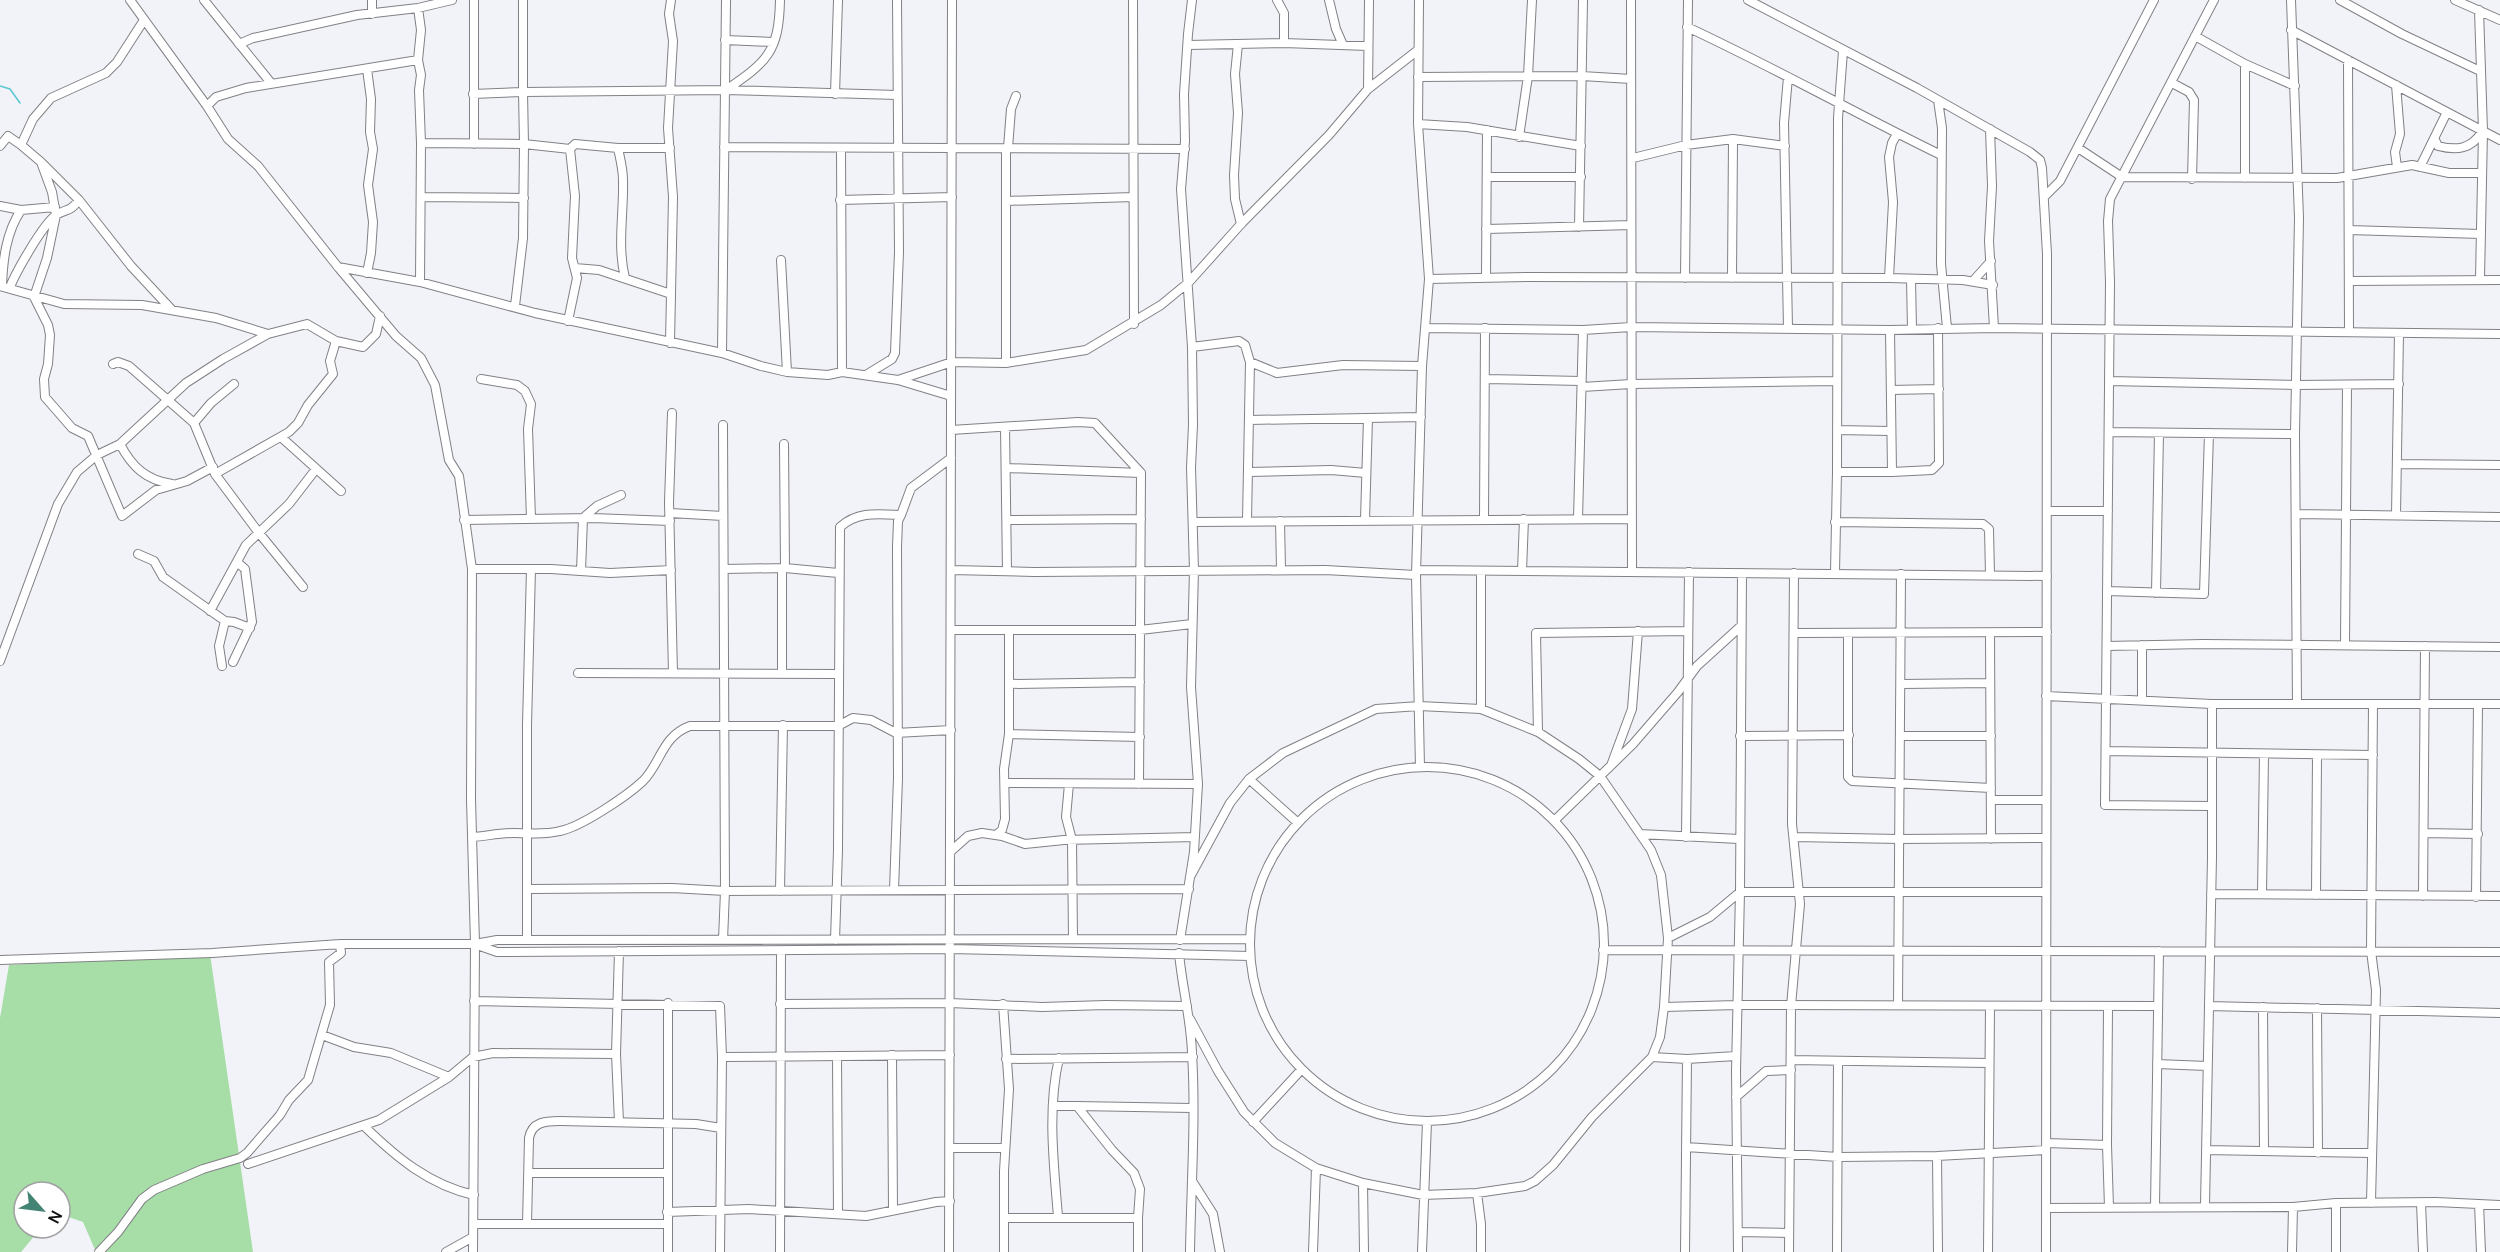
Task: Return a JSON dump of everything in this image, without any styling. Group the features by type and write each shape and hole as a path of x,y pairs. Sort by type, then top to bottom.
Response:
{"street":[{"path":"130,1 140,0"},
{"path":"204,0 271,83"},
{"path":"372,0 372,14"},
{"path":"239,44 253,38 452,0"},
{"path":"474,0 474,144"},
{"path":"515,306 520,272 524,198 523,0"},
{"path":"670,343 673,190 669,106 672,92 673,41 669,14 671,0"},
{"path":"722,353 726,0"},
{"path":"726,90 765,61 780,28 780,0"},
{"path":"835,94 838,0"},
{"path":"866,375 892,359 895,353 898,198 897,0"},
{"path":"950,1252 952,0"},
{"path":"1133,0 1134,324"},
{"path":"1180,940 1191,874 1198,784 1191,687 1194,570 1192,347 1189,282 1181,224 1181,189 1185,149 1184,94 1192,0"},
{"path":"1277,0 1284,13 1284,43"},
{"path":"1329,0 1342,45"},
{"path":"1368,0 1368,89"},
{"path":"1419,0 1418,124 1430,279 1422,366 1416,573 1420,767"},
{"path":"1519,137 1528,76 1532,0"},
{"path":"1579,227 1583,0"},
{"path":"1631,0 1633,158 1630,519 1632,572"},
{"path":"1685,278 1688,0"},
{"path":"1748,0 1938,100 2031,152 2040,160 2044,197 2047,328 2046,1252"},
{"path":"2044,197 2060,181 2154,0"},
{"path":"2211,806 2105,805 2109,432 2108,221 2110,199 2214,0"},
{"path":"2291,0 2299,178 2295,434 2297,704"},
{"path":"2340,0 2402,34 2480,71"},
{"path":"2455,0 2471,2 2480,10 2500,20"},
{"path":"130,1 207,106 228,139 272,182 338,267 396,336 421,358 435,385 450,460 459,476 472,569 472,837 475,944 474,1252"},
{"path":"418,8 422,38 418,60 421,75 419,90 422,143 420,282"},
{"path":"2480,10 2483,131 2480,279"},
{"path":"21,145 33,119 51,98 106,73 117,62 144,20"},
{"path":"1686,27 1758,60 1839,105 1941,155"},
{"path":"2291,30 2500,140"},
{"path":"2195,36 2246,64 2295,86"},
{"path":"725,40 773,42"},
{"path":"1188,45 1284,43 1368,46"},
{"path":"1238,44 1234,175 1235,199 1241,224"},
{"path":"898,380 951,362 1006,363 1086,350 1134,324 1161,306 1189,282 1241,224 1329,135 1368,89 1418,50"},
{"path":"1835,573 1839,105 1843,51"},
{"path":"207,106 213,99 224,94 271,83 418,60"},
{"path":"2348,60 2349,332"},
{"path":"2245,178 2246,64"},
{"path":"367,69 373,148 368,184 373,222 367,273"},
{"path":"1419,77 1582,76 1631,79"},
{"path":"1788,77 1784,123 1788,328"},
{"path":"2172,83 2189,92 2194,100 2192,179"},
{"path":"2396,85 2400,134 2396,152 2397,167"},
{"path":"474,94 726,90 897,95"},
{"path":"1006,363 1007,148 1011,109 1016,96"},
{"path":"1837,472 1932,470 1939,463 1942,128 1938,100"},
{"path":"2421,167 2447,112"},
{"path":"1418,124 1486,130 1581,147"},
{"path":"1990,129 1992,163 1989,228 1994,328"},
{"path":"1486,130 1486,278"},
{"path":"2434,140 2439,147 2455,150 2476,141 2483,131"},
{"path":"0,146 4,134 41,162 79,200 131,266 172,310"},
{"path":"1889,278 1893,202 1889,157 1897,134"},
{"path":"1633,158 1686,145 1733,139 1785,146"},
{"path":"1732,278 1733,139"},
{"path":"422,143 524,144 570,149"},
{"path":"568,321 577,278 572,246 575,196 570,149 574,144 618,148 670,148"},
{"path":"724,147 1185,149"},
{"path":"618,148 624,176 621,217 622,265 625,278"},
{"path":"841,148 842,372"},
{"path":"2078,148 2122,177 2192,179 2348,177 2397,167 2421,167 2449,173 2482,173"},
{"path":"41,162 56,211 47,258 34,297 48,325 50,336 48,364 44,379 45,397 72,428 88,435 123,516 156,490 214,471 281,437 298,423 312,400 332,378 330,361 336,341"},
{"path":"1487,177 1581,177"},
{"path":"840,200 952,196"},
{"path":"421,197 524,198"},
{"path":"1006,201 1133,197"},
{"path":"0,206 21,210 56,211 73,208 79,200"},
{"path":"4,286 8,238 21,210"},
{"path":"4,286 56,211"},
{"path":"1486,229 1631,225"},
{"path":"2349,230 2481,234"},
{"path":"781,260 787,372"},
{"path":"1973,281 1991,261"},
{"path":"338,267 420,282 568,321 722,353 787,372 828,375 842,372 866,375 898,380 951,396"},
{"path":"575,268 599,270 671,294"},
{"path":"1430,279 1889,278 1973,281 1993,285"},
{"path":"1911,279 1912,329"},
{"path":"2349,281 2500,280"},
{"path":"4,286 34,297 74,305 142,304 227,320 268,334"},
{"path":"0,661 58,504 77,472 97,455 120,444 186,383 268,334 307,324 336,341 363,347 376,334 380,316"},
{"path":"1427,328 1583,330 1631,327 1838,330 2047,328 2500,334"},
{"path":"1484,520 1485,328"},
{"path":"1578,519 1583,330"},
{"path":"1890,330 1892,472"},
{"path":"2396,515 2399,333"},
{"path":"1192,347 1239,341 1245,345 1250,362 1247,521"},
{"path":"112,364 118,362 129,366 194,423 214,471 259,533 303,587"},
{"path":"1250,362 1277,373 1343,365 1422,366"},
{"path":"481,379 518,386 525,391 531,404 528,429 531,519"},
{"path":"1485,379 1581,384 1837,381"},
{"path":"2109,381 2296,385 2398,384"},
{"path":"194,423 211,403 234,384"},
{"path":"2345,645 2347,385"},
{"path":"1891,390 1939,389"},
{"path":"672,413 670,517 673,673"},
{"path":"1249,420 1421,417"},
{"path":"1365,520 1368,418"},
{"path":"951,430 1078,422 1095,423 1141,473 1139,784"},
{"path":"723,425 725,674 723,940"},
{"path":"1005,427 1007,571"},
{"path":"1836,430 1890,431"},
{"path":"2109,432 2295,434"},
{"path":"2156,593 2159,433"},
{"path":"2107,591 2204,594 2209,433"},
{"path":"281,437 341,490"},
{"path":"120,444 137,470 156,481 176,485"},
{"path":"782,673 784,444"},
{"path":"894,890 897,790 897,538 901,515 911,488 951,458"},
{"path":"2397,464 2500,465"},
{"path":"210,611 246,545 289,504 316,468"},
{"path":"1006,468 1141,473"},
{"path":"1248,472 1331,470 1366,473"},
{"path":"581,571 583,518 597,506 621,495"},
{"path":"2047,511 2108,511"},
{"path":"836,940 840,527 846,521 873,513 901,515"},
{"path":"2297,514 2500,517"},
{"path":"465,520 723,516"},
{"path":"1007,520 1141,519"},
{"path":"1522,571 1524,519"},
{"path":"1193,522 1630,519"},
{"path":"1280,521 1281,569"},
{"path":"1835,522 1983,524 1989,529 1990,575"},
{"path":"138,554 154,561 163,577 225,621 250,628"},
{"path":"233,662 252,621 245,569 237,562"},
{"path":"724,569 784,568 838,573"},
{"path":"472,569 671,570"},
{"path":"527,940 531,569"},
{"path":"951,570 1139,572 1281,569 1416,573 1522,571 2047,576"},
{"path":"1481,571 1481,709"},
{"path":"1686,837 1689,572"},
{"path":"1738,1252 1736,1056 1740,892 1742,573"},
{"path":"1789,1252 1791,1006 1797,950 1799,893 1792,824 1794,573"},
{"path":"1898,1005 1901,574"},
{"path":"222,666 219,646 225,621"},
{"path":"951,630 1140,630 1192,624"},
{"path":"1555,820 1633,744 1689,674 1741,627"},
{"path":"996,835 1002,830 1004,824 1006,750 1009,734 1009,631"},
{"path":"1610,767 1632,709 1638,631"},
{"path":"1538,732 1536,633 1688,631"},
{"path":"1794,633 2047,632"},
{"path":"1848,633 1848,777 1852,781 1900,785 1991,788"},
{"path":"1990,633 1991,839"},
{"path":"2142,645 2142,700"},
{"path":"2107,646 2500,647"},
{"path":"2423,896 2425,646"},
{"path":"578,673 839,674"},
{"path":"1009,684 1140,682"},
{"path":"1900,684 1990,683"},
{"path":"2046,696 2212,704 2500,704"},
{"path":"2205,1205 2212,704"},
{"path":"2371,1203 2376,990 2371,951 2373,704"},
{"path":"2476,897 2478,704"},
{"path":"1190,1019 1233,1096 1253,1122 1275,1143 1316,1168 1363,1184 1423,1195 1477,1193 1525,1186 1535,1182 1553,1166 1592,1117 1652,1057 1660,1037 1664,1007 1665,950 1668,938 1661,875 1651,850 1600,776 1538,732 1481,709 1419,706 1376,709 1283,753 1248,779 1221,816 1191,874"},
{"path":"472,837 528,834 571,828 610,806 645,780 667,742 682,729 690,726 838,726 853,718 864,718 877,722 896,733 951,730"},
{"path":"780,891 783,725"},
{"path":"1009,734 1140,737"},
{"path":"1740,736 1849,735"},
{"path":"1900,736 1991,736"},
{"path":"2106,751 2317,756 2373,755"},
{"path":"2262,894 2264,755"},
{"path":"2316,895 2317,756"},
{"path":"1420,767 1444,768 1491,779 1520,794 1555,820 1581,856 1591,878 1603,924 1602,970 1590,1012 1579,1037 1554,1067 1520,1095 1500,1106 1458,1119 1427,1122 1406,1121 1358,1109 1336,1098 1301,1070 1273,1034 1263,1014 1256,992 1250,956 1250,939 1257,895 1266,870 1279,847 1298,823 1325,799 1361,780 1400,769 1420,767"},
{"path":"1248,779 1298,823"},
{"path":"1005,783 1198,784"},
{"path":"1069,784 1066,817 1072,840 1073,939"},
{"path":"1991,801 2046,800"},
{"path":"950,852 968,836 982,833 1025,844 1072,840 1195,837"},
{"path":"2424,833 2478,834"},
{"path":"1640,834 1739,839"},
{"path":"1795,837 2046,838"},
{"path":"529,889 672,888 725,891 1189,889"},
{"path":"1668,938 1710,917 1740,892 2046,892"},
{"path":"2211,894 2500,896"},
{"path":"0,960 212,953 340,944 475,944 497,940 1250,939"},
{"path":"99,1252 118,1232 142,1199 154,1190 195,1172 240,1158 247,1153 280,1115 288,1100 308,1080 330,1005 328,967 330,959 341,952 340,944"},
{"path":"475,944 497,952 950,949 1250,956"},
{"path":"1603,950 2500,952"},
{"path":"619,951 616,1054 619,1122"},
{"path":"780,1252 781,951"},
{"path":"2155,1206 2159,951"},
{"path":"1179,953 1190,1019 1192,1057 1190,1252"},
{"path":"474,1001 619,1002 720,1006 722,1057 720,1252"},
{"path":"668,1003 668,1252"},
{"path":"780,1004 950,1003 1042,1007 1187,1006"},
{"path":"1003,1004 1009,1089 1005,1148 1004,1252"},
{"path":"1664,1007 1737,1005 2158,1006"},
{"path":"1988,1252 1990,1006"},
{"path":"2108,1006 2109,1207"},
{"path":"2209,1006 2500,1012"},
{"path":"2264,1007 2264,1151"},
{"path":"2317,1008 2318,1153"},
{"path":"322,1035 354,1047 391,1053 450,1077"},
{"path":"248,1164 364,1126 384,1117 450,1077 473,1057 493,1053 616,1054"},
{"path":"892,1055 893,1210"},
{"path":"722,1057 950,1055"},
{"path":"837,1056 837,1214"},
{"path":"1652,1057 1688,1059 1736,1056"},
{"path":"1006,1059 1192,1057"},
{"path":"1058,1217 1053,1166 1055,1075 1059,1058"},
{"path":"1685,1252 1688,1059"},
{"path":"1791,1060 1988,1063"},
{"path":"1837,1252 1838,1061"},
{"path":"2157,1064 2207,1066"},
{"path":"1253,1122 1301,1070"},
{"path":"1736,1097 1766,1071 1791,1070"},
{"path":"1054,1106 1192,1107"},
{"path":"1077,1106 1112,1150 1134,1173 1140,1189 1138,1252"},
{"path":"527,1224 529,1138 534,1126 550,1121 669,1123 721,1128"},
{"path":"1422,1252 1427,1122"},
{"path":"364,1126 422,1175 474,1196"},
{"path":"1686,1147 1838,1157 1937,1156 2107,1144"},
{"path":"950,1148 1005,1148"},
{"path":"2206,1150 2372,1153"},
{"path":"1937,1156 1938,1252"},
{"path":"1313,1252 1316,1168"},
{"path":"529,1173 667,1173"},
{"path":"1191,1179 1213,1214 1220,1252"},
{"path":"1363,1184 1365,1252"},
{"path":"1477,1193 1481,1224 1481,1252"},
{"path":"667,1212 720,1209 866,1216 950,1201"},
{"path":"2046,1208 2294,1206 2336,1203 2500,1205"},
{"path":"2336,1203 2336,1252"},
{"path":"2421,1203 2422,1252"},
{"path":"2479,1204 2481,1252"},
{"path":"2292,1252 2294,1206"},
{"path":"1005,1218 1138,1218"},
{"path":"473,1224 668,1224"},
{"path":"1738,1232 1789,1233"},
{"path":"446,1252 473,1237"}],"green space":[{"path":"210,954 253,1252 96,1252 83,1222 72,1218 72,1180 12,1180 12,1240 31,1240 21,1252 0,1252 0,1018 9,965"}],"waterway":[{"path":"0,86 10,89 20,103"}]}
